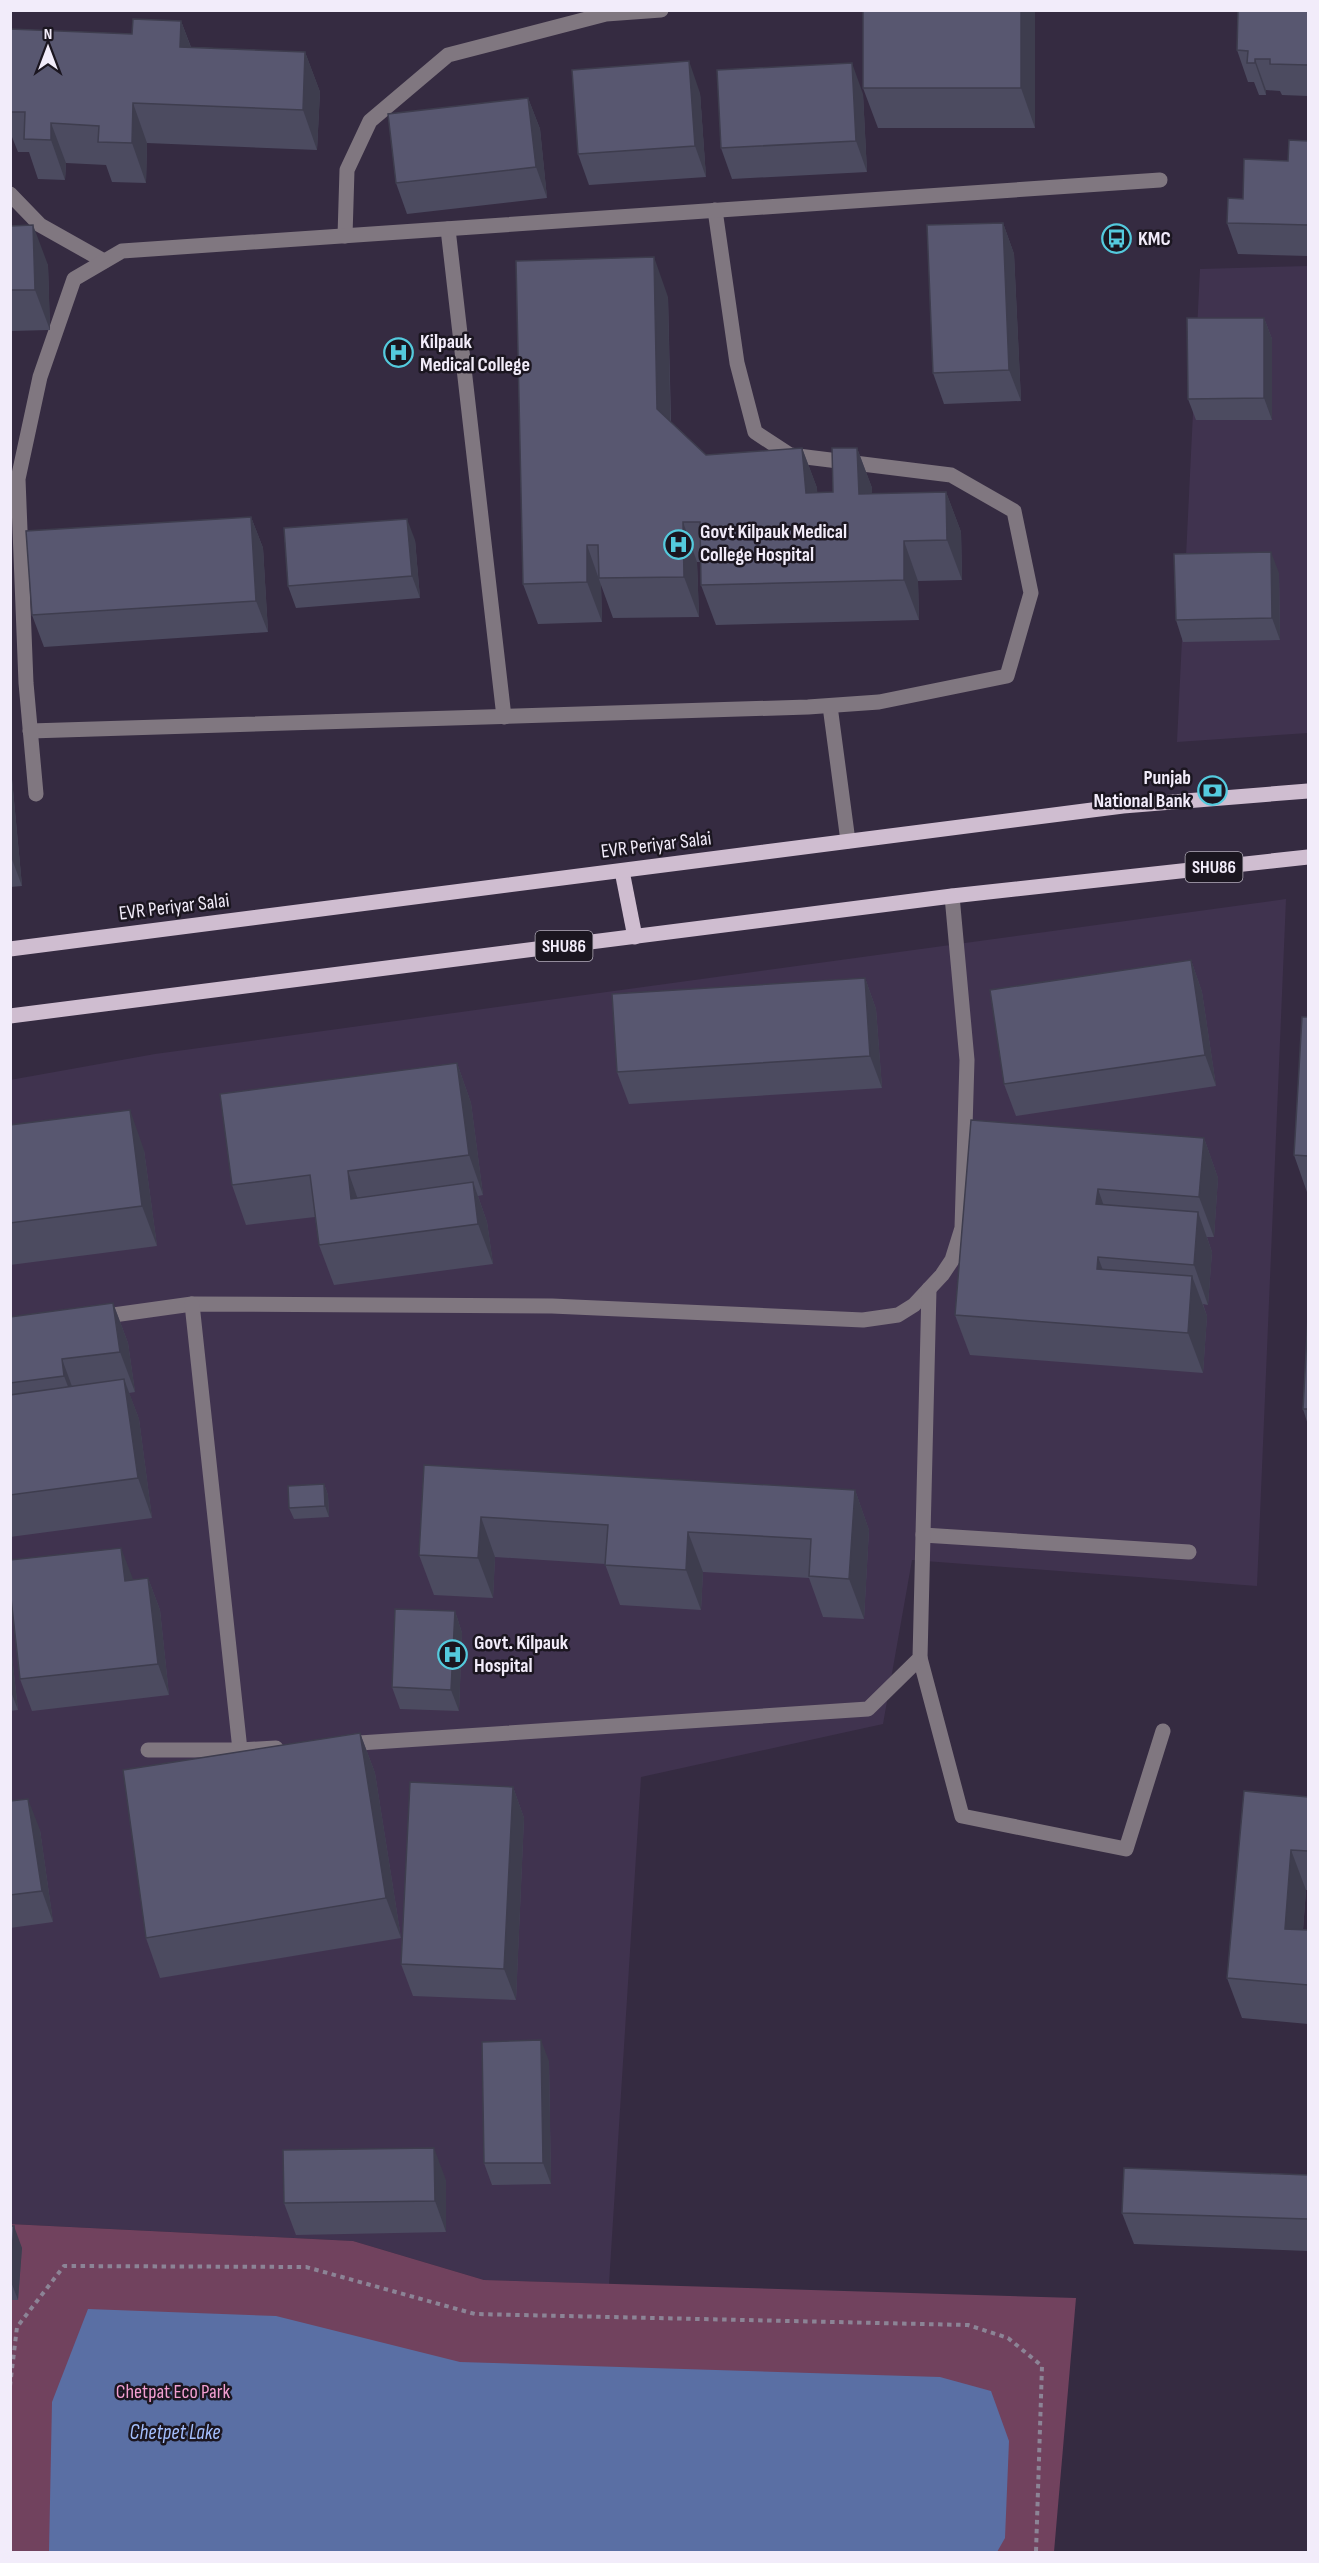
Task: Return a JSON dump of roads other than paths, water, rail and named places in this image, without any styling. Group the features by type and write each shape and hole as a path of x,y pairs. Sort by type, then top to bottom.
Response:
{"main road":[{"name":"EVR Periyar Salai","path":"10,950 1123,806 1308,791"},
{"name":"SHU86","path":"10,1016 952,896 1308,857"},
{"path":"622,871 635,937"}],"street":[{"path":"345,236 347,170 370,121 448,55 606,14 661,10"},
{"path":"36,794 26,683 18,479 15,470 40,377 74,279 122,251 1160,180"},
{"path":"10,194 40,225 104,261"},
{"path":"30,731 830,706 879,702 1007,676 1031,593 1014,511 951,475 790,455 755,432 737,363 715,210"},
{"path":"448,229 504,717"},
{"path":"830,706 848,841"},
{"path":"78,1320 192,1304 552,1306 863,1320 898,1315 914,1305 942,1275 952,1260 962,1228 967,1060 952,896"},
{"path":"929,1289 920,1658 962,1816 1126,1849 1162,1731"},
{"path":"192,1304 240,1750"},
{"path":"923,1536 1190,1552"},
{"path":"334,1744 868,1709 920,1658"},
{"path":"148,1750 240,1750 287,1747"}],"water":[{"name":"Chetpet Lake","path":"88,2309 276,2316 460,2362 940,2377 991,2391 1009,2441 1005,2538 997,2552 49,2552 52,2402"}],"place":[{"name":"KMC","path":"1117,239"},
{"name":"Kilpauk Medical College","path":"399,353"},
{"name":"Govt Kilpauk Medical College Hospital","path":"679,544"},
{"name":"Punjab National Bank","path":"1212,790"},
{"name":"Govt. Kilpauk Hospital","path":"453,1655"}],"park label":[{"name":"Chetpat Eco Park","path":"173,2392"}]}
